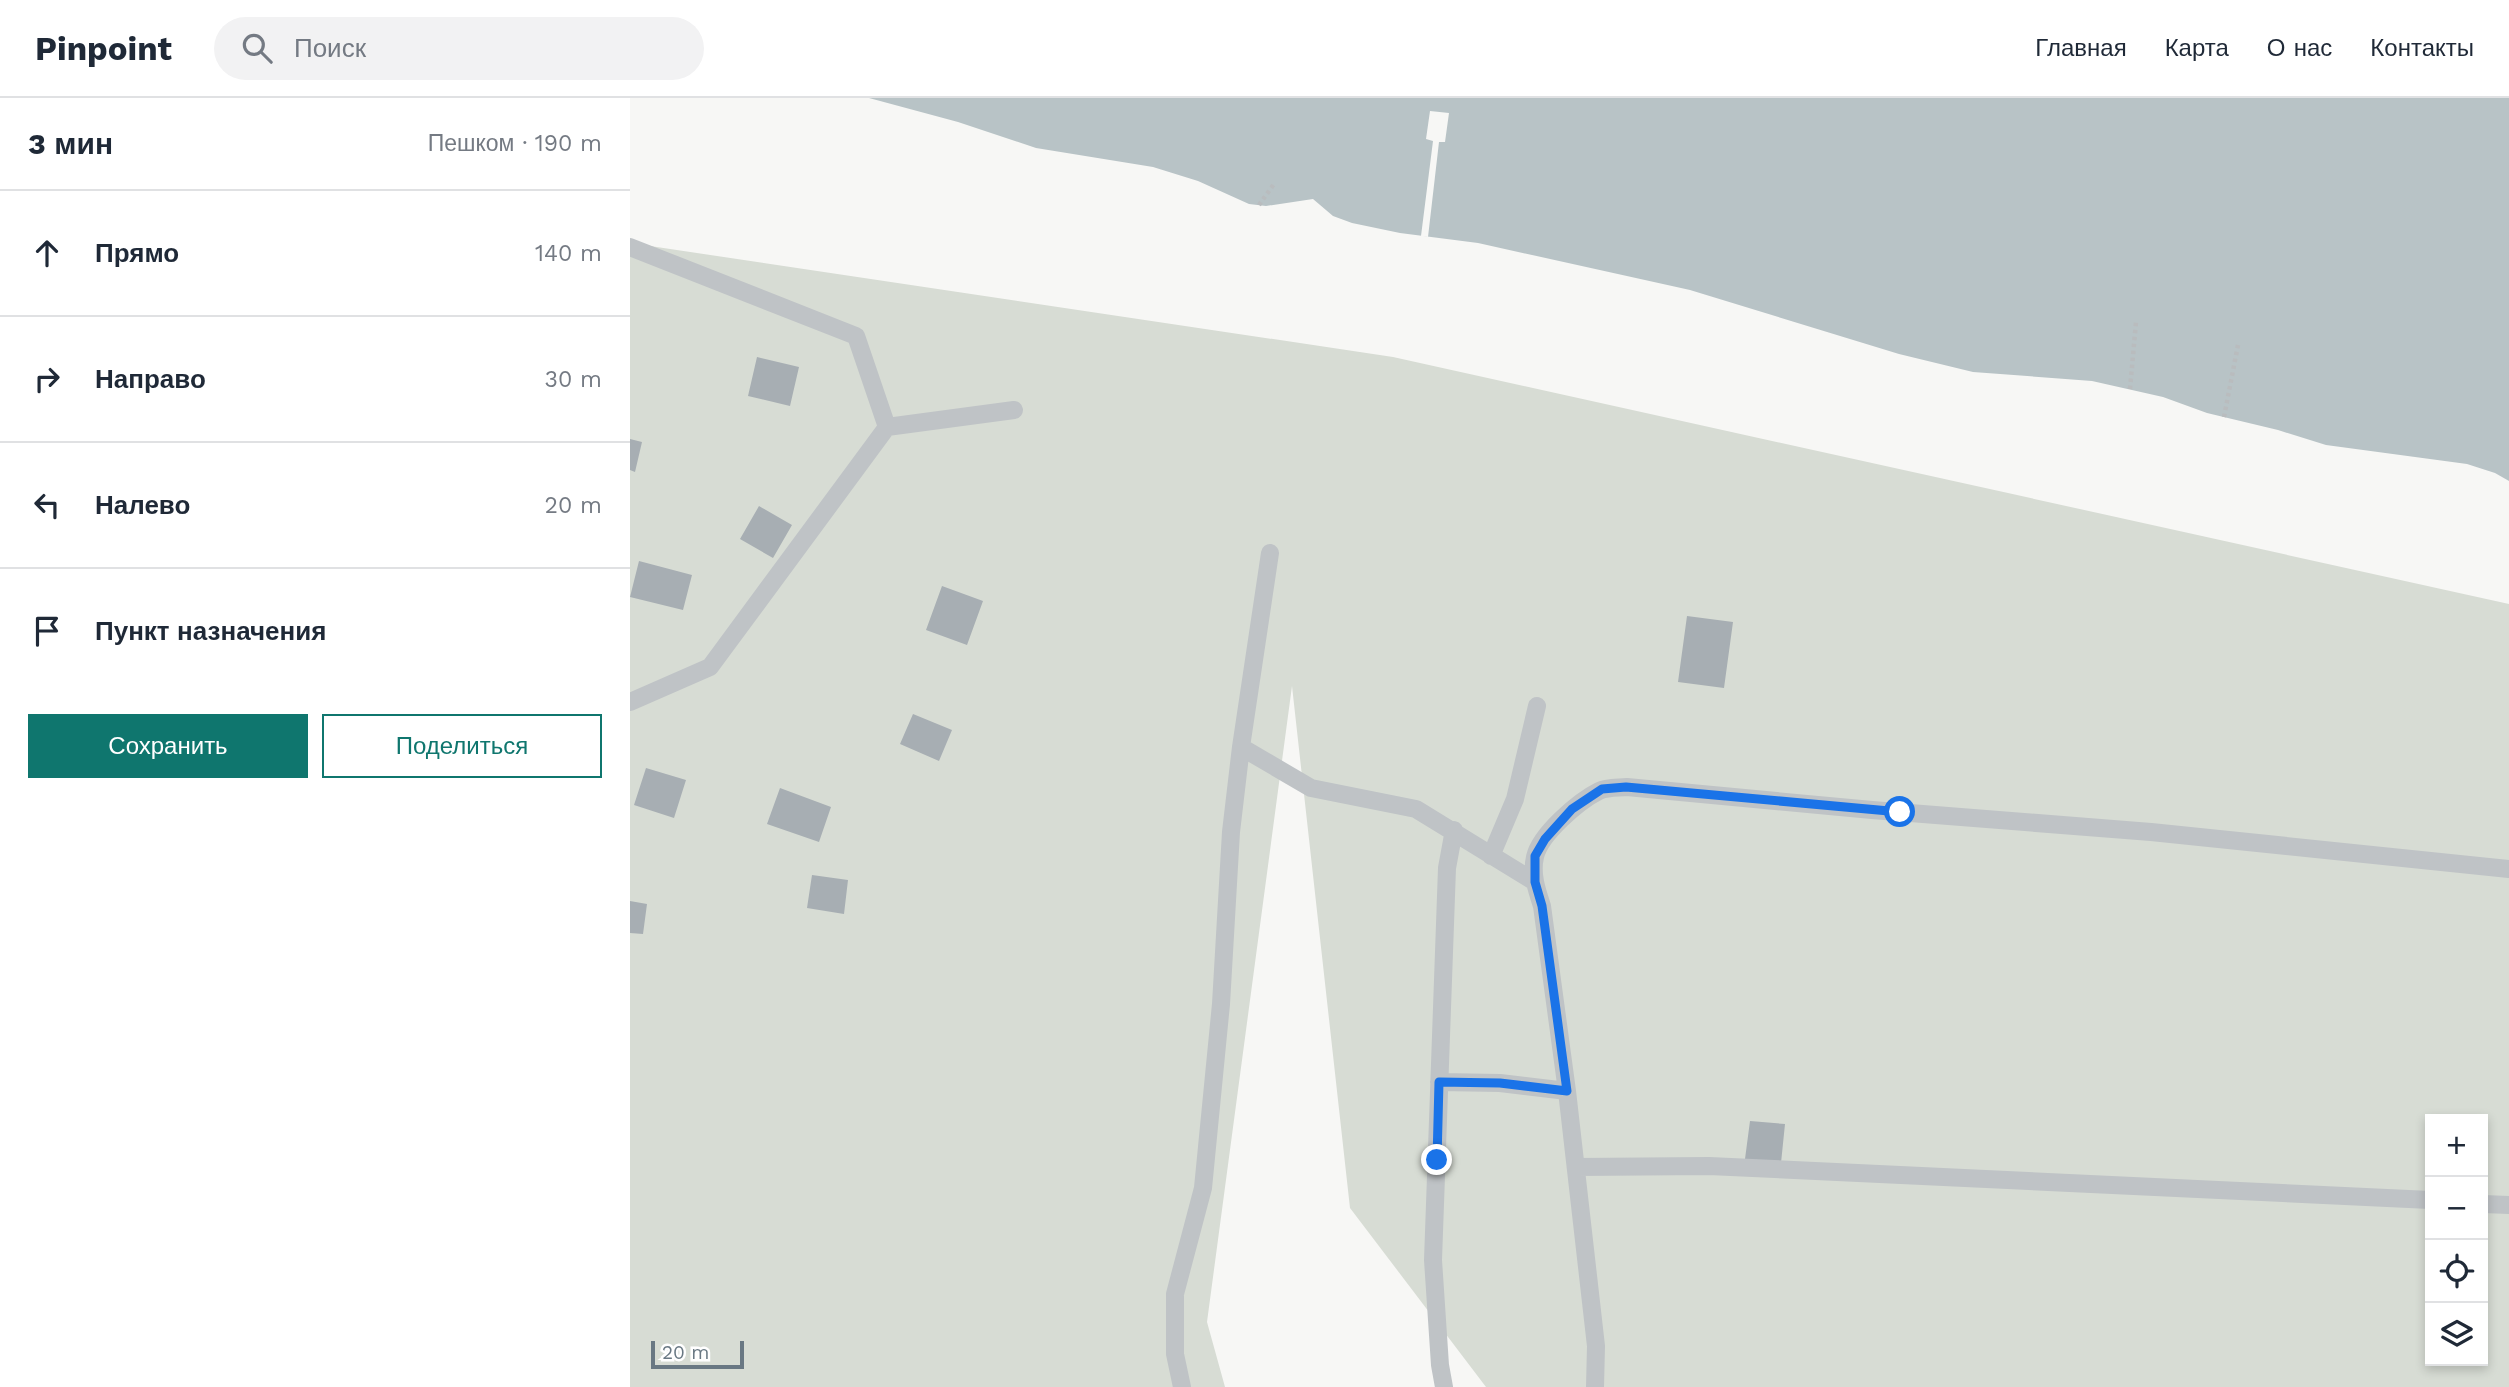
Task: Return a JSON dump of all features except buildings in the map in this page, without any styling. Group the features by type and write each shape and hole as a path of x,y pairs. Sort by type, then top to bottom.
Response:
{"lane":[{"path":"630,247 856,336 887,427"},
{"path":"630,702 710,667 887,427 1014,410"},
{"path":"1182,1387 1175,1354 1175,1294 1203,1188 1221,1004 1231,832 1270,553"},
{"path":"1491,856 1515,799 1537,706"},
{"path":"1241,747 1311,788 1416,809 1535,882"},
{"path":"1595,1387 1596,1346 1576,1167 1542,906 1535,882 1535,856 1545,839 1572,809 1602,789 1626,787 2151,832 2509,869"},
{"path":"1444,1387 1433,1260 1447,868 1454,831"},
{"path":"1439,1082 1500,1083 1567,1091"},
{"path":"1576,1167 1709,1166 2425,1200"},
{"path":"2488,1203 2509,1205"}],"path":[{"path":"1259,205 1274,184"},
{"path":"2130,389 2136,322"},
{"path":"2224,417 2238,345"}],"shaded area":[{"path":"869,98 2509,98 2509,481 2495,473 2467,464 2326,445 2207,413 2163,397 2092,381 1973,372 1899,354 1690,290 1478,243 1400,233 1352,223 1333,216 1313,199 1266,206 1249,204 1198,181 1153,167 1036,148 958,122"},
{"path":"630,243 1393,357 2509,604 2509,1387 1486,1387 1350,1208 1292,686 1207,1322 1225,1387 630,1387"}],"pier":[{"path":"1430,111 1449,113 1445,142 1439,142 1428,237 1421,236 1433,141 1426,139"}],"route":[{"path":"1437,1160 1439,1082 1500,1083 1567,1091 1542,906 1534,873 1535,856 1545,839 1572,809 1602,789 1626,787 1900,812"}]}
